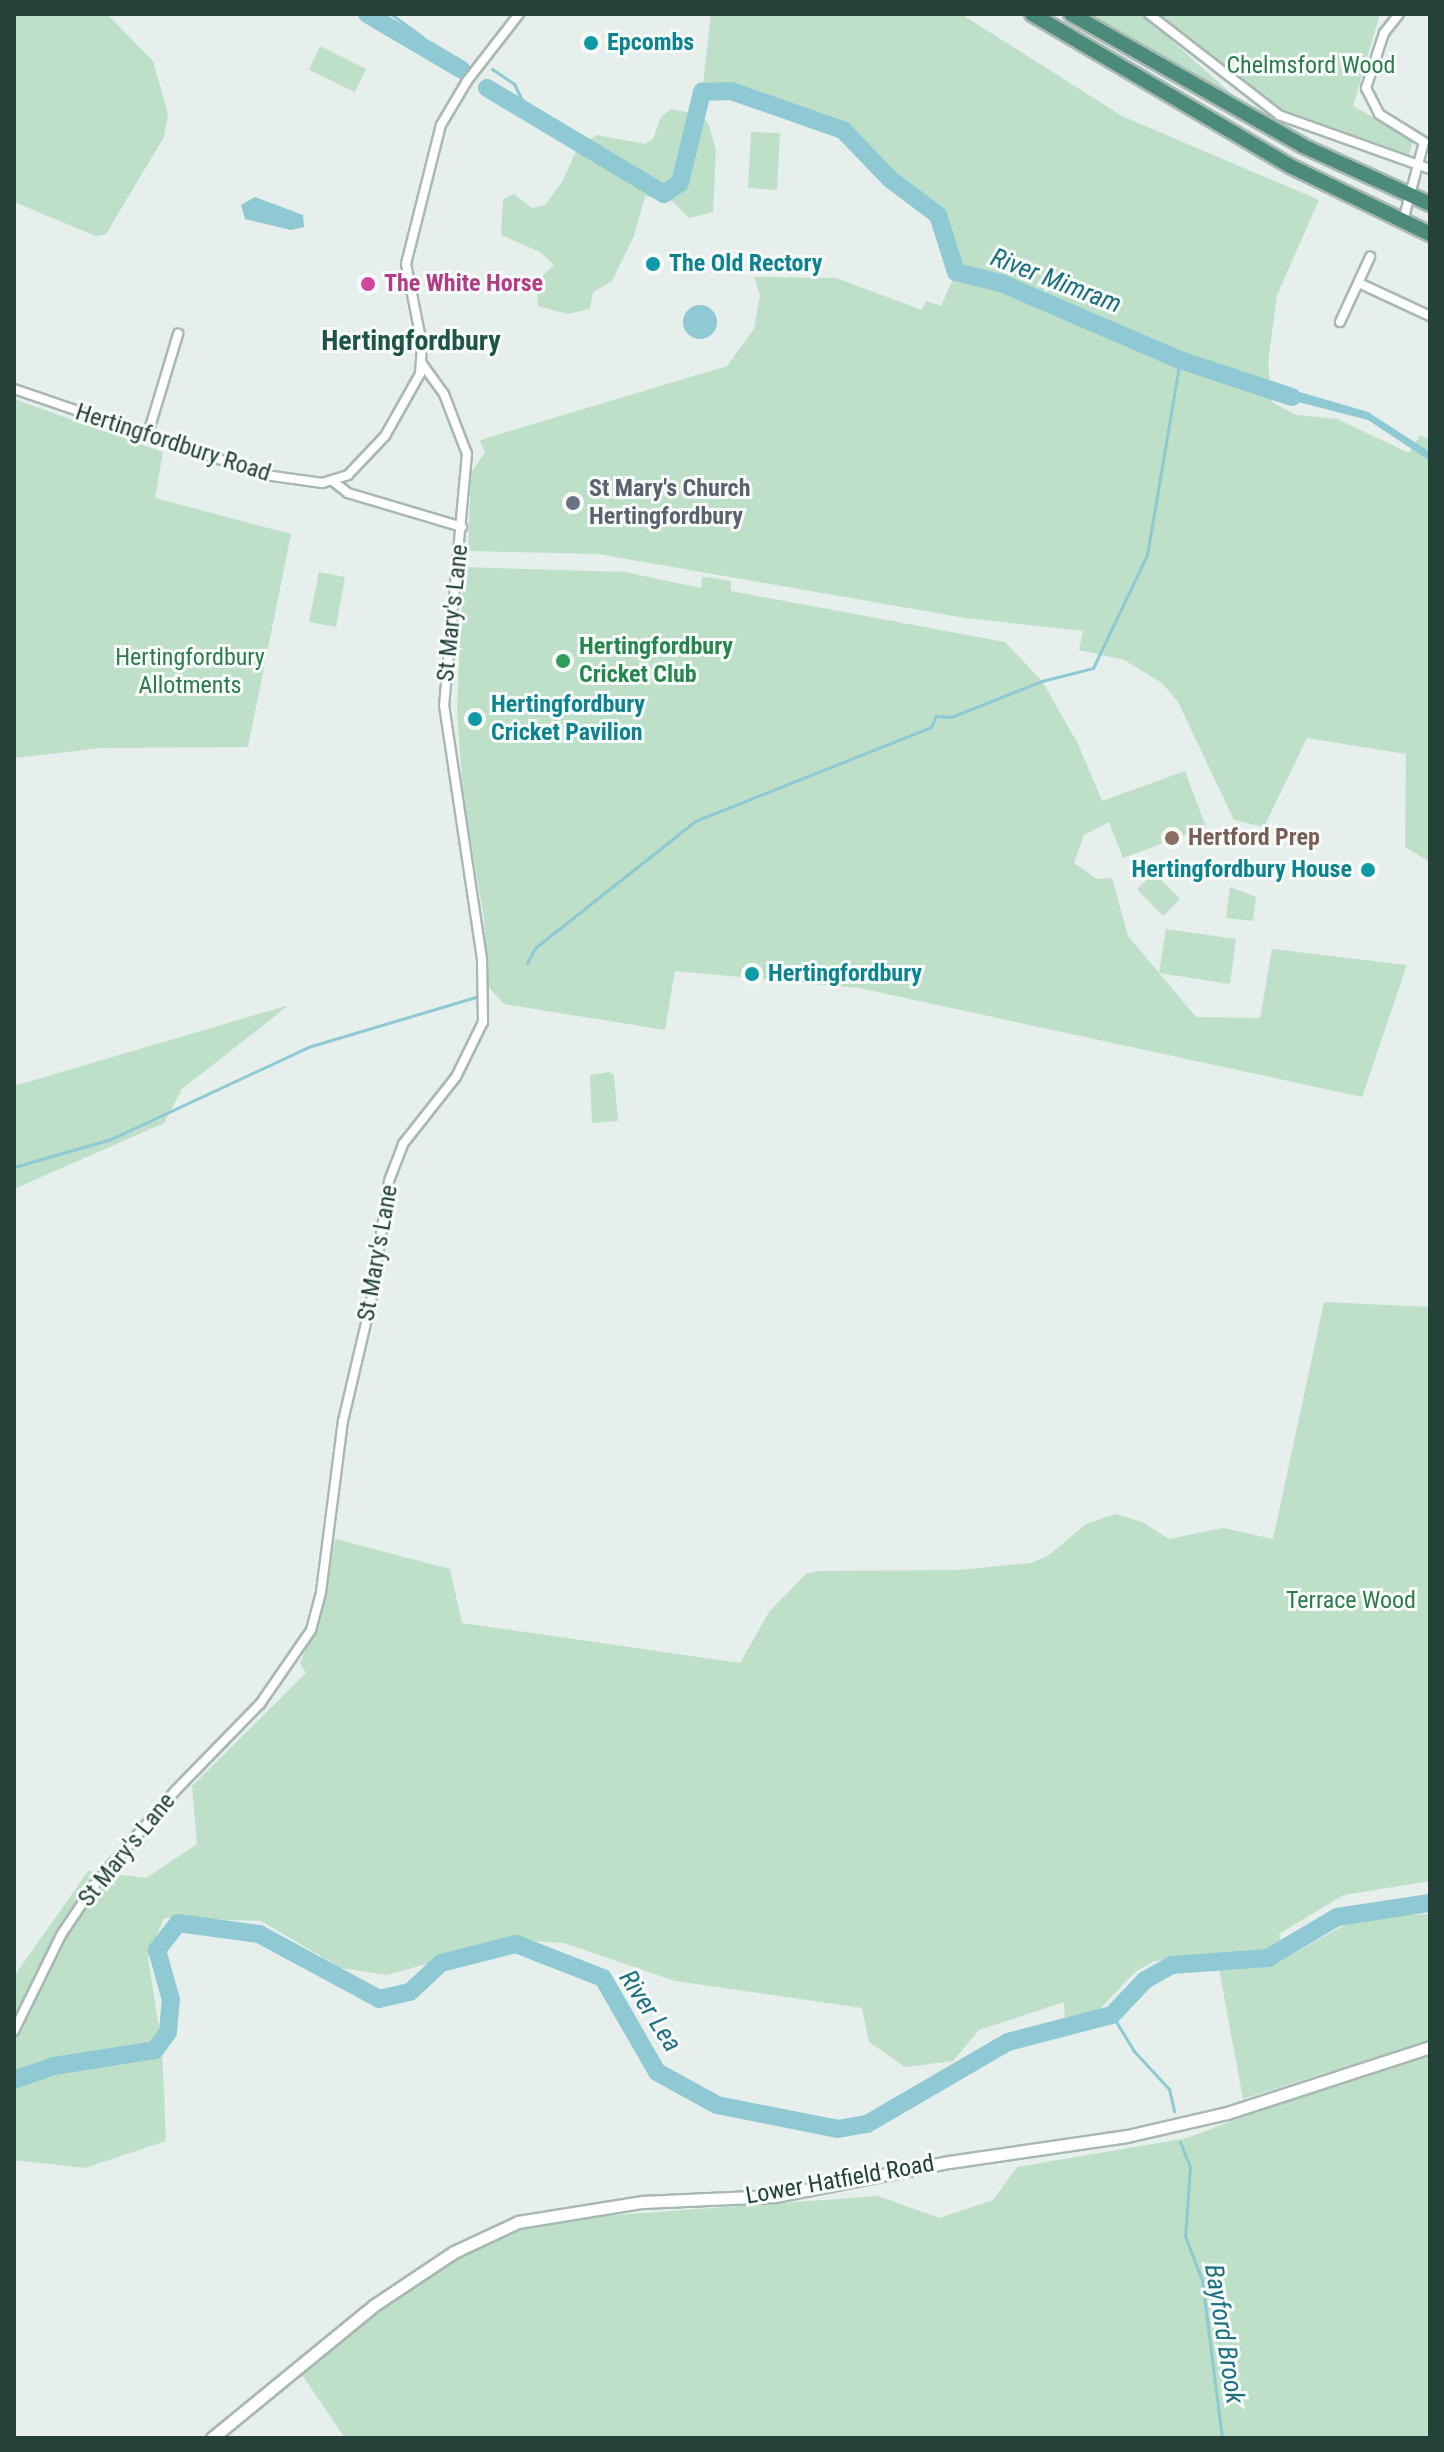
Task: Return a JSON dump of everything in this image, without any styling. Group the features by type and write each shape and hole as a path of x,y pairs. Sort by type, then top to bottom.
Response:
{"highway":[{"path":"1032,14 1290,166 1430,234"},
{"path":"1071,14 1303,146 1430,204"}],"main road":[{"name":"Lower Hatfield Road","path":"212,2438 373,2306 454,2252 518,2222 642,2202 775,2196 949,2162 1127,2136 1227,2113 1430,2047"}],"street":[{"path":"334,482 360,466 385,436 422,364 406,264 436,141 467,81 519,14"},
{"path":"1149,14 1279,115 1426,167"},
{"path":"1399,14 1384,33 1366,88 1379,114 1422,139 1426,167 1402,222"},
{"path":"1340,322 1361,284 1370,257"},
{"path":"1361,284 1430,316"},
{"path":"147,437 178,334"},
{"name":"St Mary's Lane","path":"14,2031 61,1935 96,1883 166,1800 260,1704 299,1652 317,1608 338,1451 371,1302 389,1181 403,1144 456,1077 483,1022 479,941 444,706 451,586 462,527 467,454 444,394 422,364"},
{"name":"Hertingfordbury Road","path":"14,389 265,475 334,482 348,493 462,527"}],"green space":[{"path":"14,14 107,14 153,61 168,114 164,137 106,234 96,236 14,202"},
{"path":"711,14 961,14 1122,116 1319,200 1277,295 1268,363 1272,402 1296,415 1337,419 1409,453 1420,435 1430,440 1430,862 1405,847 1406,754 1307,738 1264,827 1234,820 1178,702 1162,683 1124,660 1079,650 1083,631 965,618 598,554 468,551 471,473 485,452 480,440 727,366 754,329 760,295 754,277 836,278 922,310 926,301 941,306 956,272 937,215 894,182 843,130 731,91 702,92"},
{"path":"1088,14 1142,14 1236,98 1154,51"},
{"name":"Chelmsford Wood","path":"1160,14 1380,14 1353,106 1413,139 1409,155 1276,107"},
{"path":"320,46 366,69 355,92 309,70"},
{"path":"671,109 701,115 709,125 716,151 713,212 689,218 672,201 645,196 634,236 612,281 593,292 590,309 567,314 538,306 537,281 554,265 540,252 501,235 503,199 514,194 532,208 545,205 562,182 578,147 597,135 645,144 653,139 661,117"},
{"path":"751,132 780,133 777,190 748,188"},
{"name":"Hertingfordbury Allotments","path":"14,399 163,452 155,498 291,534 248,747 101,748 14,758"},
{"path":"463,567 625,572 701,588 702,577 714,578 731,581 731,591 1005,642 1042,681 1078,744 1102,801 1185,771 1206,827 1123,858 1109,822 1084,835 1074,863 1097,879 1112,878 1128,936 1196,1017 1260,1018 1272,949 1407,965 1362,1097 859,988 675,971 665,1030 504,1004 487,985 484,919 463,795 457,710"},
{"path":"319,572 345,577 336,627 309,622"},
{"path":"1154,873 1180,899 1163,916 1137,889"},
{"path":"1230,887 1256,897 1253,921 1226,918"},
{"path":"1166,929 1236,939 1230,984 1159,973"},
{"path":"289,1005 182,1089 164,1123 14,1189 14,1086"},
{"path":"609,1072 614,1075 618,1121 592,1123 590,1075"},
{"name":"Terrace Wood","path":"1324,1302 1430,1307 1430,1881 1344,1895 1279,1934 1281,1942 1263,1951 1154,1961 1135,1972 1098,2011 1065,2019 1064,2002 979,2030 953,2061 905,2067 869,2042 862,2008 675,1981 564,1943 513,1940 387,1975 341,1968 261,1921 164,1918 148,1957 162,2047 166,2141 85,2168 14,2160 15,1975 88,1871 146,1878 197,1844 192,1786 306,1673 300,1663 321,1616 335,1539 450,1569 462,1623 740,1663 769,1612 806,1574 818,1571 959,1570 1031,1563 1048,1556 1086,1524 1115,1514 1142,1522 1169,1539 1223,1528 1273,1539"},
{"path":"1430,1914 1430,2040 1243,2099 1219,1969 1275,1964 1357,1918"},
{"path":"1430,2055 1430,2438 345,2438 298,2369 450,2261 507,2233 560,2219 878,2196 939,2218 993,2200 1017,2167 1187,2138 1345,2078"}],"water":[{"path":"255,197 303,215 304,227 291,230 245,219 241,205"},
{"path":"700,305 712,310 717,322 712,334 700,339 688,334 683,322 688,310"},
{"path":"1269,383 1368,412 1430,452 1430,461 1368,420 1271,395"}],"waterway":[{"name":"River Mimram","path":"367,14 462,70"},
{"path":"391,14 423,37"},
{"path":"492,69 514,84 529,113"},
{"name":"River Mimram","path":"487,88 664,194 680,183 702,92 731,91 843,130 890,179 938,215 956,272 1001,283 1180,360 1292,397"},
{"path":"527,963 535,948 695,821 931,727 936,716 951,717 1042,681 1093,668 1147,555 1180,360"},
{"path":"14,1167 111,1139 308,1047 476,997"},
{"name":"River Lea","path":"14,2080 54,2066 155,2050 168,2032 171,2000 157,1950 178,1923 259,1934 379,1999 410,1992 441,1963 516,1944 603,1978 657,2072 717,2105 838,2129 867,2124 1008,2042 1112,2015 1145,1980 1172,1965 1268,1958 1337,1917 1430,1903"},
{"name":"Bayford Brook","path":"1112,2015 1134,2051 1169,2089 1174,2111"},
{"name":"Bayford Brook","path":"1180,2142 1190,2167 1185,2236 1202,2280 1222,2438"}],"place":[{"name":"Epcombs","path":"591,43"},
{"name":"The Old Rectory","path":"653,264"},
{"name":"The White Horse","path":"368,284"},
{"name":"St Mary's Church Hertingfordbury","path":"573,503"},
{"name":"Hertingfordbury Cricket Club","path":"563,661"},
{"name":"Hertingfordbury Cricket Pavilion","path":"475,719"},
{"name":"Hertford Prep","path":"1172,838"},
{"name":"Hertingfordbury House","path":"1368,870"},
{"name":"Hertingfordbury","path":"752,974"}],"district":[{"name":"Hertingfordbury","path":"411,341"}]}
